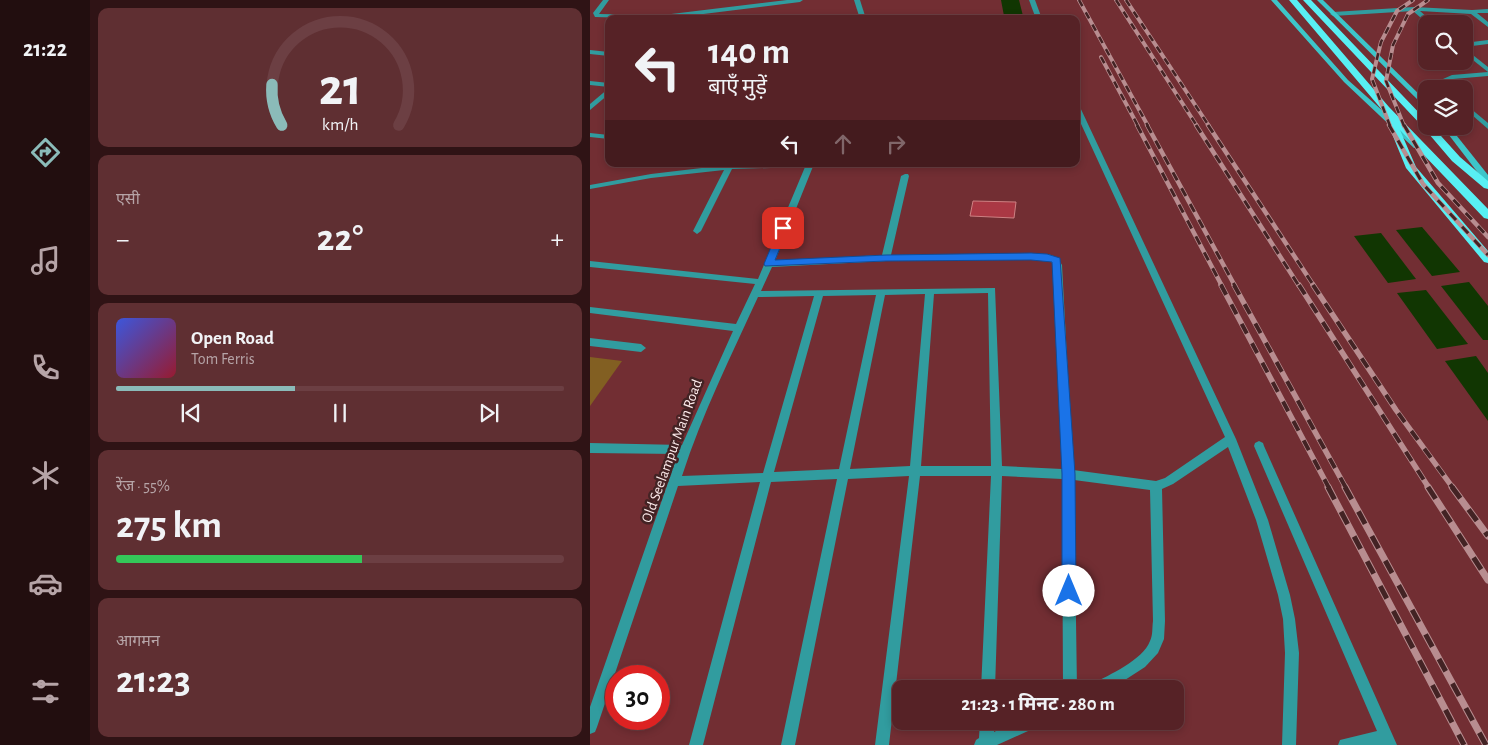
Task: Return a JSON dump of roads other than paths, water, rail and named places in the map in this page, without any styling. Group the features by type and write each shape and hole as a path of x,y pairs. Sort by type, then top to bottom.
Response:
{"highway":[{"path":"1293,0 1386,109 1488,216"},
{"path":"1307,0 1418,115"},
{"path":"1355,90 1369,90"},
{"path":"1386,109 1411,168 1488,259"},
{"path":"1435,135 1456,159 1488,186"}],"main road":[{"path":"1274,0 1355,90 1433,160"},
{"path":"1320,0 1418,97"},
{"path":"1452,135 1488,180"}],"street":[{"path":"605,16 597,16 596,13 606,0"},
{"path":"679,15 800,0"},
{"path":"857,0 862,15"},
{"path":"1032,0 1038,15"},
{"path":"1333,14 1414,9 1488,11"},
{"path":"1414,9 1421,15"},
{"path":"1472,12 1488,25"},
{"path":"1473,44 1488,42"},
{"path":"590,52 605,54"},
{"path":"1473,58 1488,72"},
{"path":"1445,80 1452,77 1488,72"},
{"path":"590,83 605,84"},
{"path":"590,108 605,94"},
{"path":"1473,113 1488,127"},
{"path":"1080,114 1231,439 1262,520 1288,611 1292,653 1289,745"},
{"path":"1480,119 1488,117"},
{"path":"590,135 605,137"},
{"path":"590,187 716,167"},
{"path":"697,231 730,167"},
{"name":"Old Seelampur Main Road","path":"590,727 676,481 685,450 769,264 808,167"},
{"path":"886,258 905,176"},
{"path":"769,264 886,258 1031,256 1047,257 1056,261 1068,474 1070,680"},
{"path":"590,264 761,282"},
{"path":"754,294 989,289 993,292 997,471 988,680"},
{"path":"882,745 915,471 930,291"},
{"path":"788,745 881,292"},
{"path":"696,745 767,477 819,294"},
{"path":"590,310 739,328"},
{"path":"590,342 641,348"},
{"path":"676,481 915,471 997,471 1068,474 1156,486 1169,481 1231,439"},
{"path":"1259,446 1389,741 1345,745"},
{"path":"590,448 685,450"},
{"path":"1112,680 1143,661 1152,652 1157,641 1159,601 1156,486"},
{"path":"984,744 986,730"},
{"path":"984,744 1014,730"}],"railway":[{"path":"1079,0 1148,126"},
{"path":"1116,0 1197,126"},
{"path":"1126,0 1209,126"},
{"path":"1390,126 1372,79 1381,42 1397,11 1413,0"},
{"path":"1404,126 1386,81 1393,45 1408,14 1428,0"},
{"path":"1101,57 1138,126"},
{"path":"1137,125 1222,286"},
{"path":"1147,125 1235,286"},
{"path":"1196,125 1299,286"},
{"path":"1208,125 1314,286"},
{"path":"1389,125 1423,184 1488,255"},
{"path":"1404,125 1438,183 1488,237"},
{"path":"1221,285 1329,488"},
{"path":"1234,285 1346,488"},
{"path":"1299,285 1429,488"},
{"path":"1313,285 1396,410 1453,488"},
{"path":"1328,487 1464,745"},
{"path":"1345,487 1486,745"},
{"path":"1428,487 1488,580"},
{"path":"1452,487 1488,536"}]}
